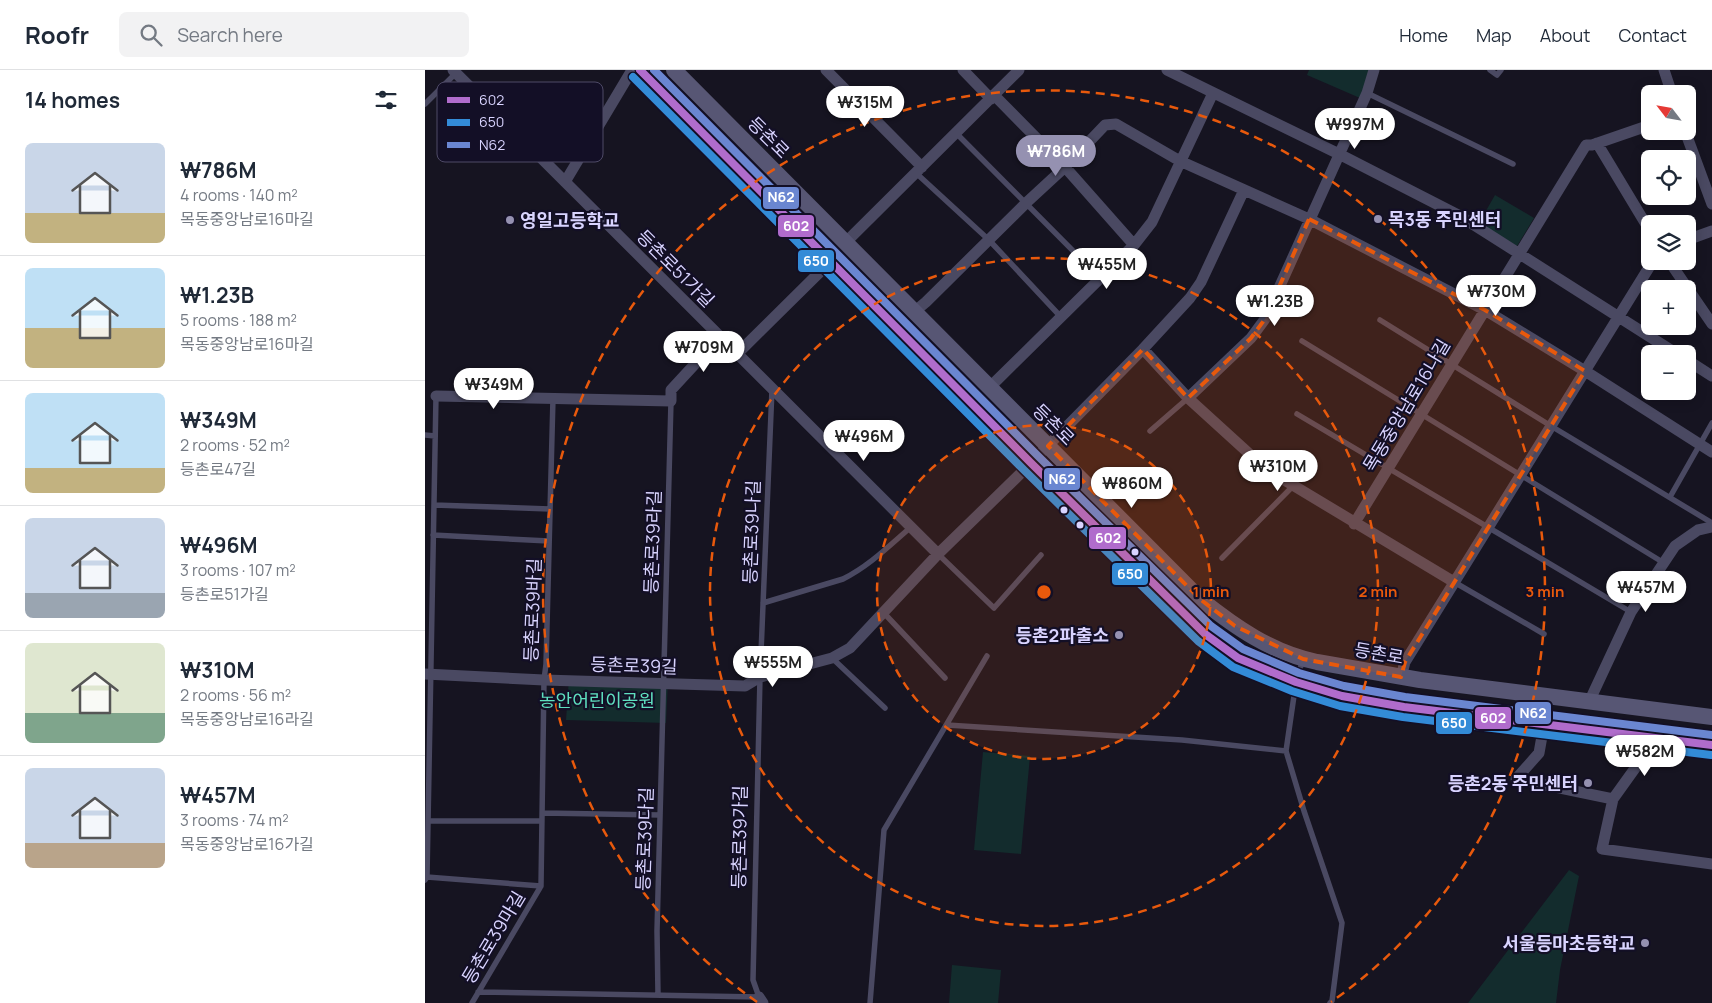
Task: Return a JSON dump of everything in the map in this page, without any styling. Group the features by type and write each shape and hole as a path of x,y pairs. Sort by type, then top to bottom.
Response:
{"main road":[{"path":"640,70 1031,463 1205,634 1238,658 1296,682 1342,696 1404,707 1712,745"},
{"name":"등촌로","path":"674,70 1199,600 1235,626 1274,648 1303,659 1401,677 1712,717"}],"street":[{"path":"603,118 632,70"},
{"path":"826,70 919,170"},
{"path":"963,70 1065,167 1134,245"},
{"path":"845,243 1019,70"},
{"path":"1167,70 1339,154 1460,216 1663,345"},
{"path":"1189,398 1251,338 1265,319 1367,93 1374,70"},
{"path":"1664,70 1669,85"},
{"name":"등촌로51가길","path":"455,72 465,82"},
{"path":"989,388 1134,245 1152,222 1213,93"},
{"path":"914,312 1065,167 1105,125 1116,124 1180,161 1309,219 1485,310 1712,452"},
{"name":"목동중앙남로16나길","path":"1354,524 1586,145 1641,128"},
{"path":"1688,140 1712,204"},
{"path":"1597,143 1641,216"},
{"name":"등촌로51가길","path":"545,162 938,554"},
{"path":"565,182 577,162"},
{"name":"등촌로39길","path":"427,674 544,680 745,686 760,678 832,658 850,648 938,554 1048,446 1190,298 1201,282 1245,190"},
{"path":"1696,237 1712,231"},
{"path":"436,396 671,401 671,390 707,351 737,354 830,262"},
{"path":"1401,677 1405,662 1648,270"},
{"path":"1675,270 1712,324"},
{"path":"1143,349 1189,398 1266,469 1354,524 1454,582"},
{"path":"1696,366 1712,376"},
{"path":"1589,702 1631,612 1663,563 1675,546 1698,530 1712,527"},
{"path":"1544,725 1539,754 1516,780 1613,799"},
{"path":"1656,739 1613,799 1602,849 1712,864"}],"lane":[{"path":"1490,70 1497,75 1501,70"},
{"path":"446,82 455,72"},
{"path":"425,104 437,91"},
{"path":"1367,93 1513,164"},
{"path":"956,133 1100,278"},
{"path":"919,170 989,240 1061,317"},
{"path":"1380,320 1551,426 1712,522"},
{"path":"1302,342 1663,563"},
{"name":"등촌로39나길","path":"760,678 772,389"},
{"path":"426,878 428,821 427,674 434,505 436,396"},
{"name":"등촌로39바길","path":"544,680 553,398"},
{"path":"1150,431 1189,398"},
{"name":"등촌로39라길","path":"663,684 671,401"},
{"path":"1297,414 1631,612"},
{"path":"1670,497 1712,424"},
{"path":"425,435 435,436"},
{"path":"1222,558 1293,486"},
{"path":"434,505 550,509"},
{"path":"763,603 851,575 877,558 911,527"},
{"name":"등촌로39바길","path":"433,535 549,542"},
{"path":"938,554 993,608 1041,555"},
{"path":"1454,582 1544,634"},
{"path":"883,612 945,678"},
{"path":"870,1003 884,830 987,656"},
{"path":"832,658 885,708"},
{"path":"1303,659 1296,682 1286,751 1342,923 1332,1001 1330,1003"},
{"name":"등촌로39가길","path":"478,992 658,995 761,1000 753,980 760,678"},
{"name":"등촌로39마길","path":"472,1003 541,886 544,680"},
{"name":"등촌로39다길","path":"658,995 657,931 663,684"},
{"path":"947,726 1183,740 1286,751"},
{"path":"542,813 660,815"},
{"path":"428,821 542,821"},
{"name":"등촌로39마길","path":"426,878 541,886"}],"highlighted area":[{"path":"1309,219 1485,310 1585,371 1405,662 1401,677 1303,659 1235,626 1200,599 1048,446 1143,349 1188,398 1251,338 1265,319"}],"green space":[{"path":"1309,70 1373,70 1360,98 1307,75"},
{"path":"1495,195 1534,218 1517,246 1479,223"},
{"name":"농안어린이공원","path":"569,678 668,680 666,723 566,720"},
{"path":"983,752 1030,756 1021,854 974,850"},
{"path":"1569,870 1579,876 1560,970 1556,1003 1468,1003"},
{"path":"952,965 1001,970 998,1003 949,1003"}],"transit line":[{"name":"602","path":"640,70 1031,463 1205,634 1238,658 1296,682 1342,696 1404,707 1712,745"},
{"name":"N62","path":"654,70 1038,456 1211,626 1243,649 1299,673 1344,686 1405,697 1712,735"},
{"name":"650","path":"633,77 1024,470 1198,641 1233,667 1292,691 1340,706 1403,717 1711,755"}],"place":[{"name":"목3동 주민센터","path":"1378,219"},
{"name":"영일고등학교","path":"510,220"},
{"name":"등촌2파출소","path":"1119,635"},
{"name":"등촌2동 주민센터","path":"1588,783"},
{"name":"서울등마초등학교","path":"1645,943"}]}
